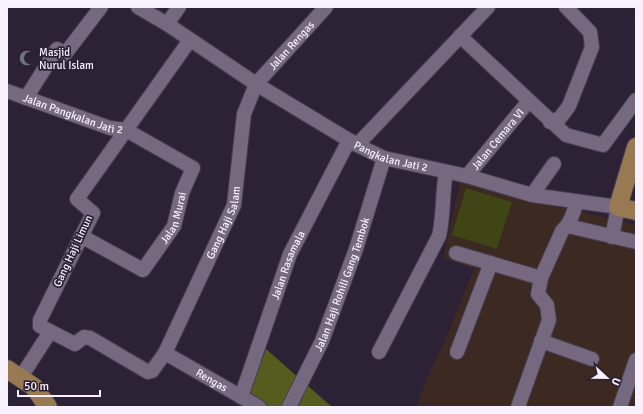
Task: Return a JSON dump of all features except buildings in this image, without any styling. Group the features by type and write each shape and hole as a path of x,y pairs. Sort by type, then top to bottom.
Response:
{"main road":[{"path":"636,147 618,207 636,211"},
{"path":"14,373 34,387 48,407"}],"street":[{"path":"26,98 57,49 65,54 101,7"},
{"name":"Pangkalan Jati 2","path":"138,7 167,24 256,84 354,143 384,158 467,176 532,195 618,207"},
{"path":"167,24 180,7"},
{"name":"Jalan Rengas","path":"256,84 326,7"},
{"name":"Jalan Rasamala","path":"241,397 290,254 345,148 354,143 488,7"},
{"path":"550,122 560,118 569,106 592,47 590,32 566,7"},
{"path":"460,36 528,102 566,136 603,145 636,100"},
{"name":"Jalan Pangkalan Jati 2","path":"7,91 110,128 126,130 190,40"},
{"name":"Gang Haji Salam","path":"50,332 76,344 84,337 90,338 148,372 152,371 165,353 234,205 244,114 256,84"},
{"name":"Jalan Cemara VI","path":"467,176 528,102"},
{"name":"Gang Haji Limun","path":"50,332 40,326 40,320 93,213 77,199 126,130"},
{"name":"Jalan Murai","path":"81,236 143,270 174,226 182,193 193,168 126,130"},
{"name":"Jalan Haji Rohili Gang Tembok","path":"289,407 322,341 356,249 384,158"},
{"path":"532,195 554,164"},
{"path":"379,352 439,236 443,218 443,189 446,172"},
{"path":"518,407 549,320 546,305 538,294 542,278 562,231 568,226 576,202"},
{"path":"612,237 618,207"},
{"path":"568,226 636,242"},
{"path":"456,253 542,278"},
{"path":"456,352 492,263"},
{"path":"14,373 50,332"},
{"path":"541,341 592,359"},
{"name":"Rengas","path":"165,353 259,407"},
{"path":"620,407 636,360"}],"shaded area":[{"path":"460,182 636,225 636,373 633,383 636,385 636,407 416,407 474,269 443,258"}],"green space":[{"path":"466,188 512,202 497,249 452,235"},
{"path":"266,349 332,407 243,407"}],"place":[{"name":"Masjid Nurul Islam","path":"27,58"}]}
